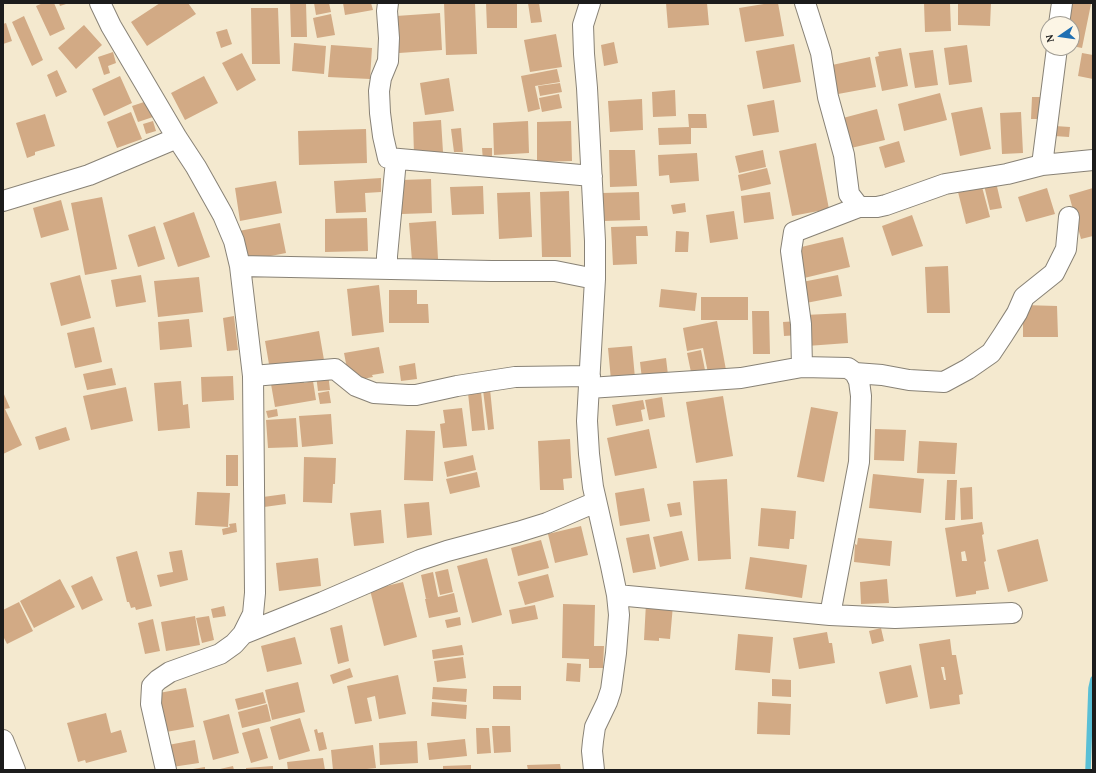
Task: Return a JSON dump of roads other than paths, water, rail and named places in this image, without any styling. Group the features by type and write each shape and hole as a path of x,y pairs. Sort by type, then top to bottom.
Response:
{"street":[{"path":"100,3 111,26 177,138 196,167 223,215 234,241 240,266 253,376 255,593 253,614 243,634 234,644 220,654 202,662 170,672 152,686 151,704 166,770"},
{"path":"388,3 388,61 381,78 379,91 383,136 388,158 396,160 592,176"},
{"path":"590,3 583,25 584,54 588,88 595,241 595,279 587,421 589,454 596,502 617,595 618,615 613,675 607,702 595,727 592,751 594,770"},
{"path":"805,3 821,53 828,97 844,155 849,194 858,207"},
{"path":"1060,16 1062,3"},
{"path":"1042,165 1056,56"},
{"path":"3,200 89,174 177,138"},
{"path":"387,269 396,160"},
{"path":"802,368 802,324 790,251 794,232 858,207 876,207 886,205 945,184 1006,174 1042,165 1093,160"},
{"path":"855,373 882,375 909,380 944,382 968,369 991,353 1017,313 1024,297 1054,273 1066,249 1069,217"},
{"path":"240,266 555,271 595,279"},
{"path":"253,376 335,369 356,386 374,393 408,396 457,386 515,377 590,382 741,378 802,368 848,368 855,373 859,381 861,396 859,462 830,615"},
{"path":"243,634 420,560 547,523 596,502"},
{"path":"617,595 830,615 895,618 1012,613"},
{"path":"3,740 15,770"}],"waterway":[{"path":"1088,770 1091,688 1093,679"}]}
